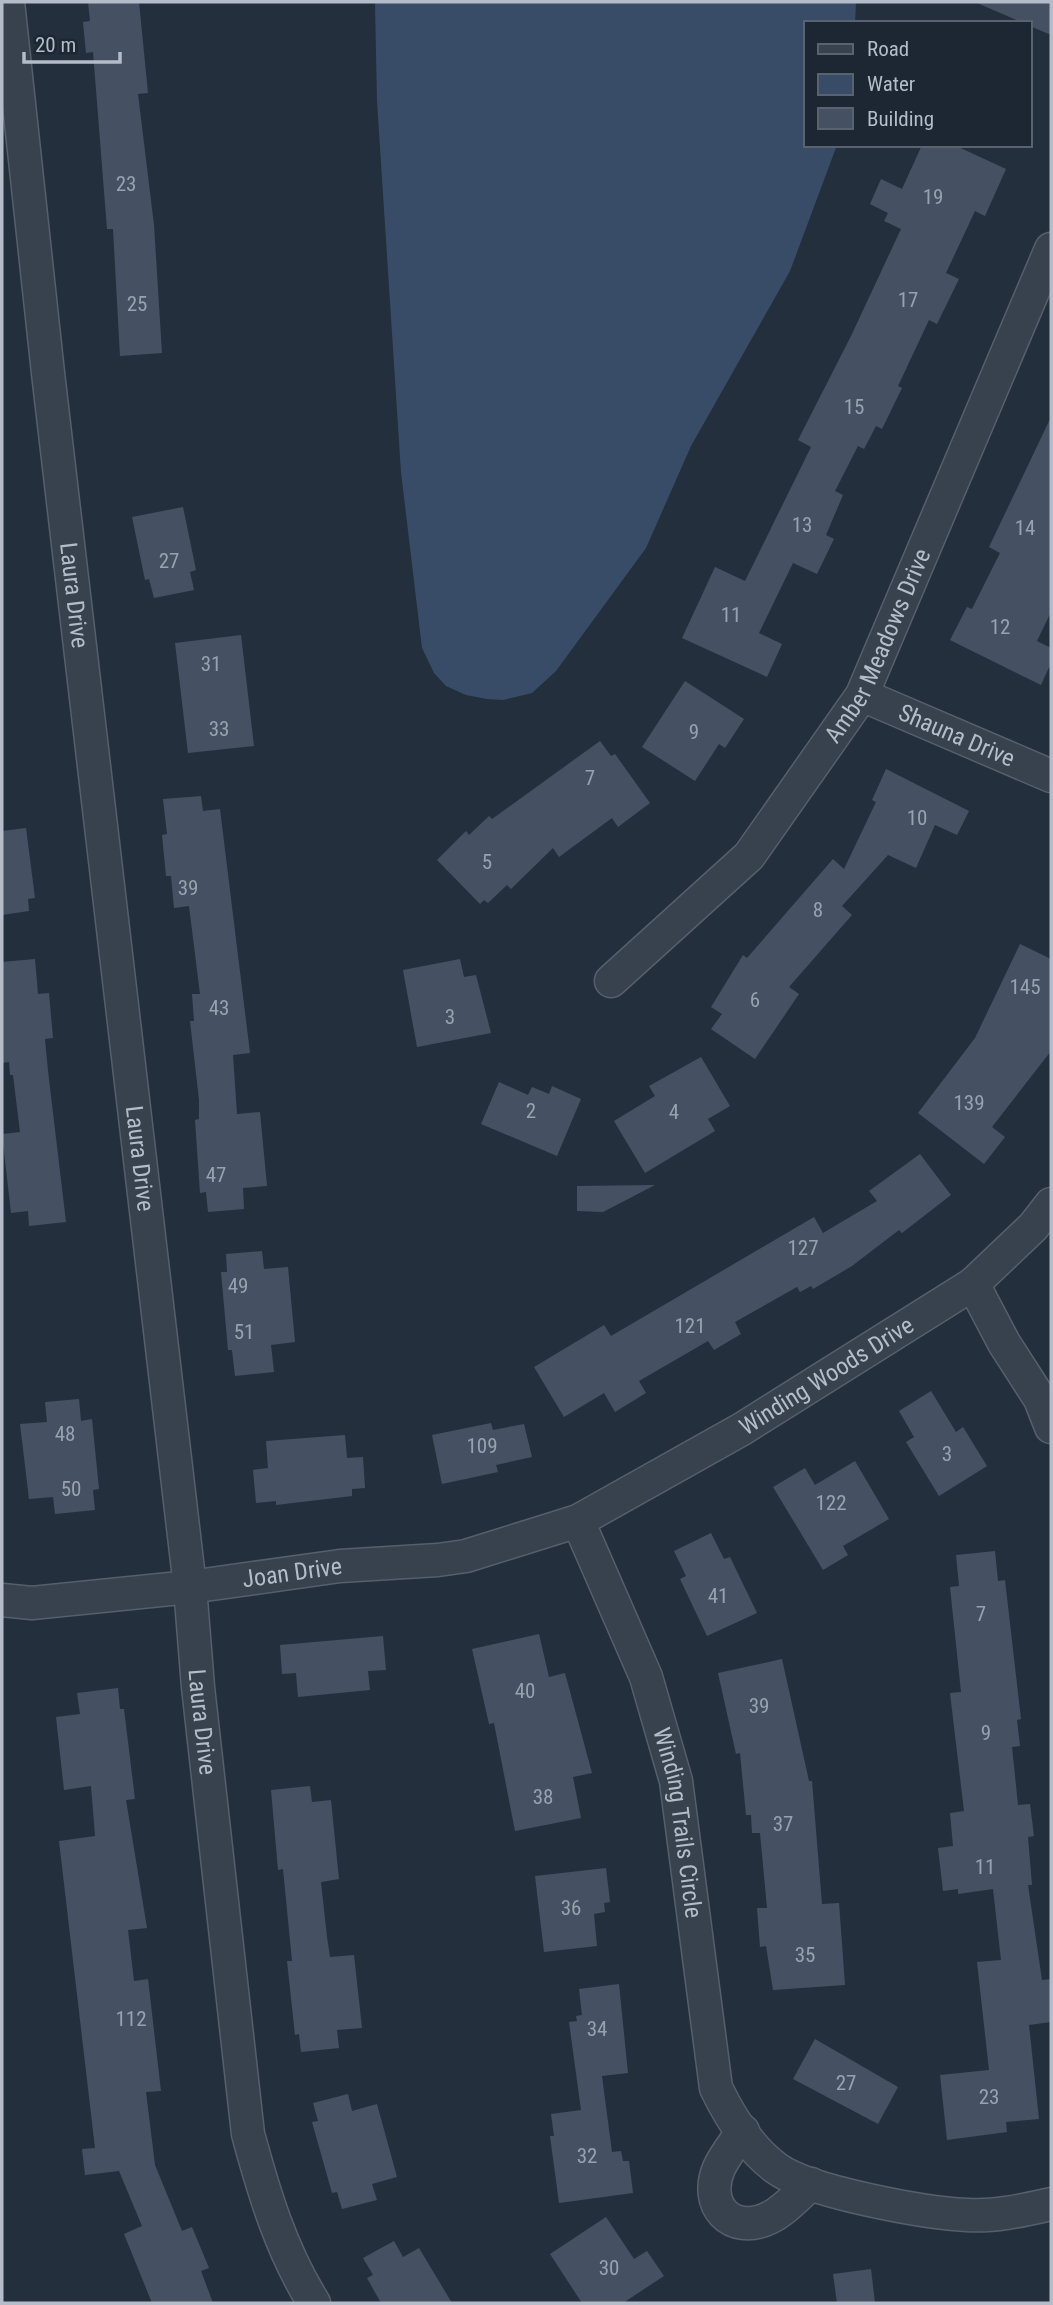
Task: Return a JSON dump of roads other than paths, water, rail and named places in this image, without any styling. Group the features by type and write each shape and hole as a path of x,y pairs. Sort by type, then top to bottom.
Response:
{"street":[{"name":"Laura Drive","path":"8,2 51,400 191,1587 198,1687 248,2134 265,2196 285,2252 314,2303"},
{"name":"Amber Meadows Drive","path":"611,981 749,856 862,695 1051,249"},
{"name":"Shauna Drive","path":"862,695 1051,776"},
{"name":"Winding Woods Drive","path":"578,1521 742,1429 973,1284 1033,1227 1051,1204"},
{"path":"973,1284 1004,1343 1040,1399 1051,1427"},
{"name":"Joan Drive","path":"2,1600 32,1603 191,1587 340,1566 466,1556 578,1521"},
{"name":"Winding Trails Circle","path":"578,1521 646,1677 676,1781 716,2088 727,2112 751,2145 777,2169 811,2184 882,2202 966,2215 1012,2213 1051,2204"},
{"path":"743,2132 719,2168 715,2183 716,2203 727,2219 749,2225 771,2218 811,2184"}],"water":[{"path":"375,2 856,2 855,21 804,21 804,147 836,147 790,271 691,446 646,548 556,671 532,693 503,700 466,695 446,686 434,673 422,648 401,472 377,101"}]}
